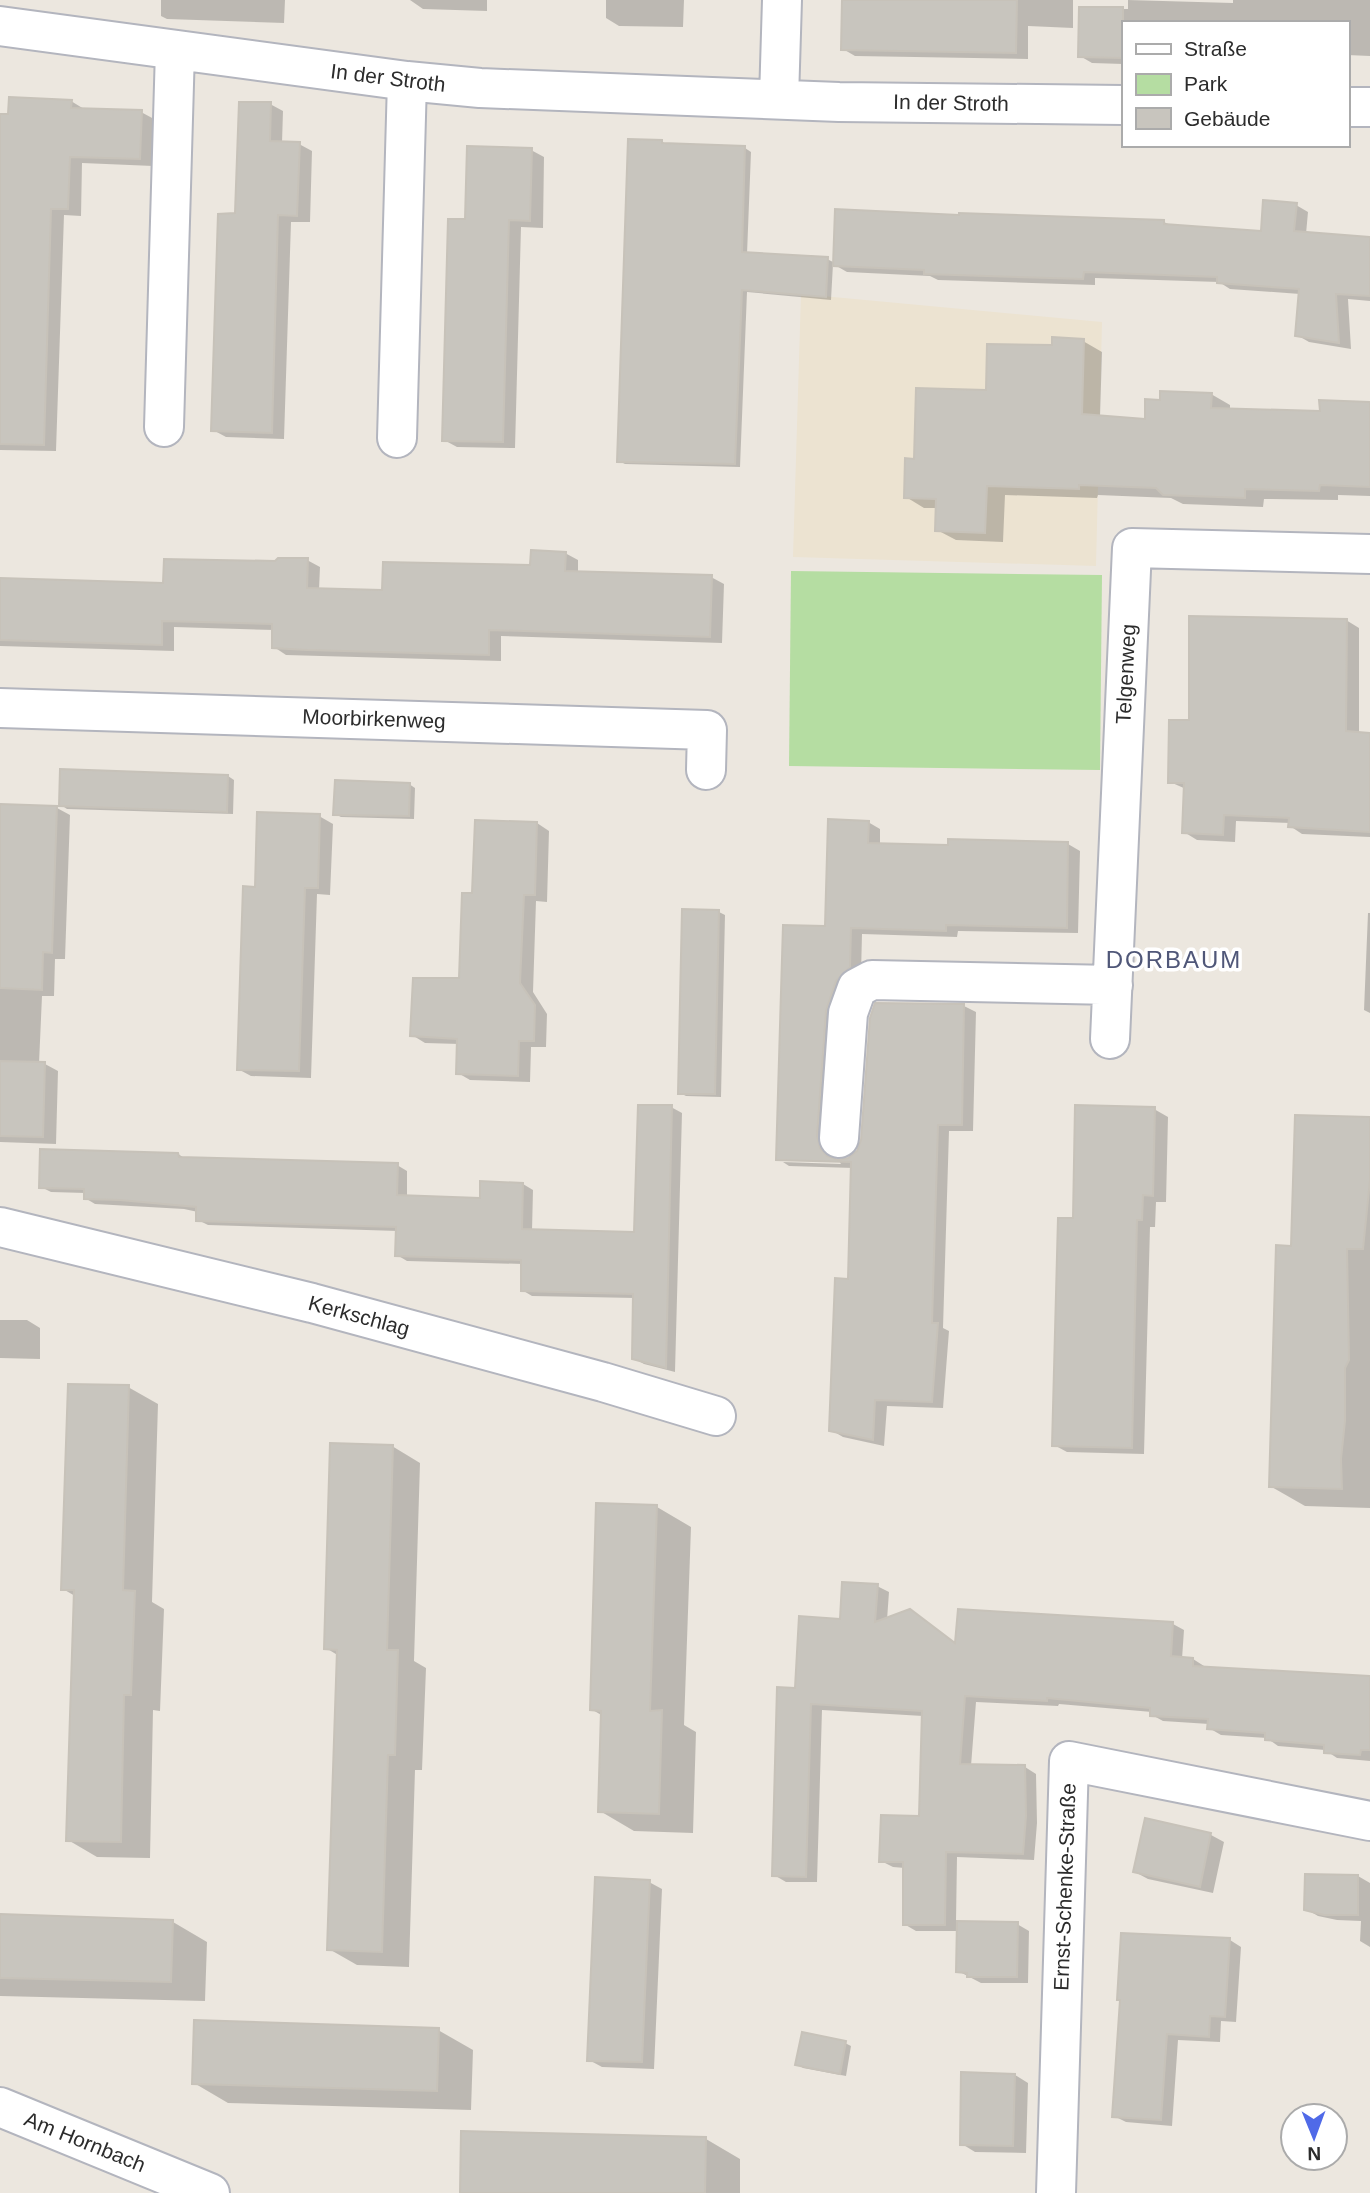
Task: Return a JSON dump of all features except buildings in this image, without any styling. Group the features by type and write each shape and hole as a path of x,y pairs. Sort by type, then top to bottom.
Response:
{"street":[{"path":"779,99 782,0"},
{"name":"In der Stroth","path":"0,26 407,81 480,88 839,102 1122,105"},
{"path":"164,427 175,50"},
{"path":"397,438 407,81"},
{"path":"1349,107 1370,107"},
{"name":"Telgenweg","path":"1110,1038 1132,548 1370,554"},
{"name":"Moorbirkenweg","path":"0,708 707,730 706,770"},
{"path":"839,1138 848,1013 857,988 872,980 1113,985"},
{"name":"Kerkschlag","path":"0,1227 312,1303 603,1382 716,1416"},
{"name":"Ernst-Schenke-Straße","path":"1056,2193 1069,1761 1370,1821"},
{"name":"Am Hornbach","path":"0,2107 210,2193"}],"shaded area":[{"path":"801,294 1102,322 1096,566 793,557"}],"green space":[{"path":"791,571 1102,575 1100,770 789,766"}],"district":[{"name":"DORBAUM","path":"1174,960"}]}
